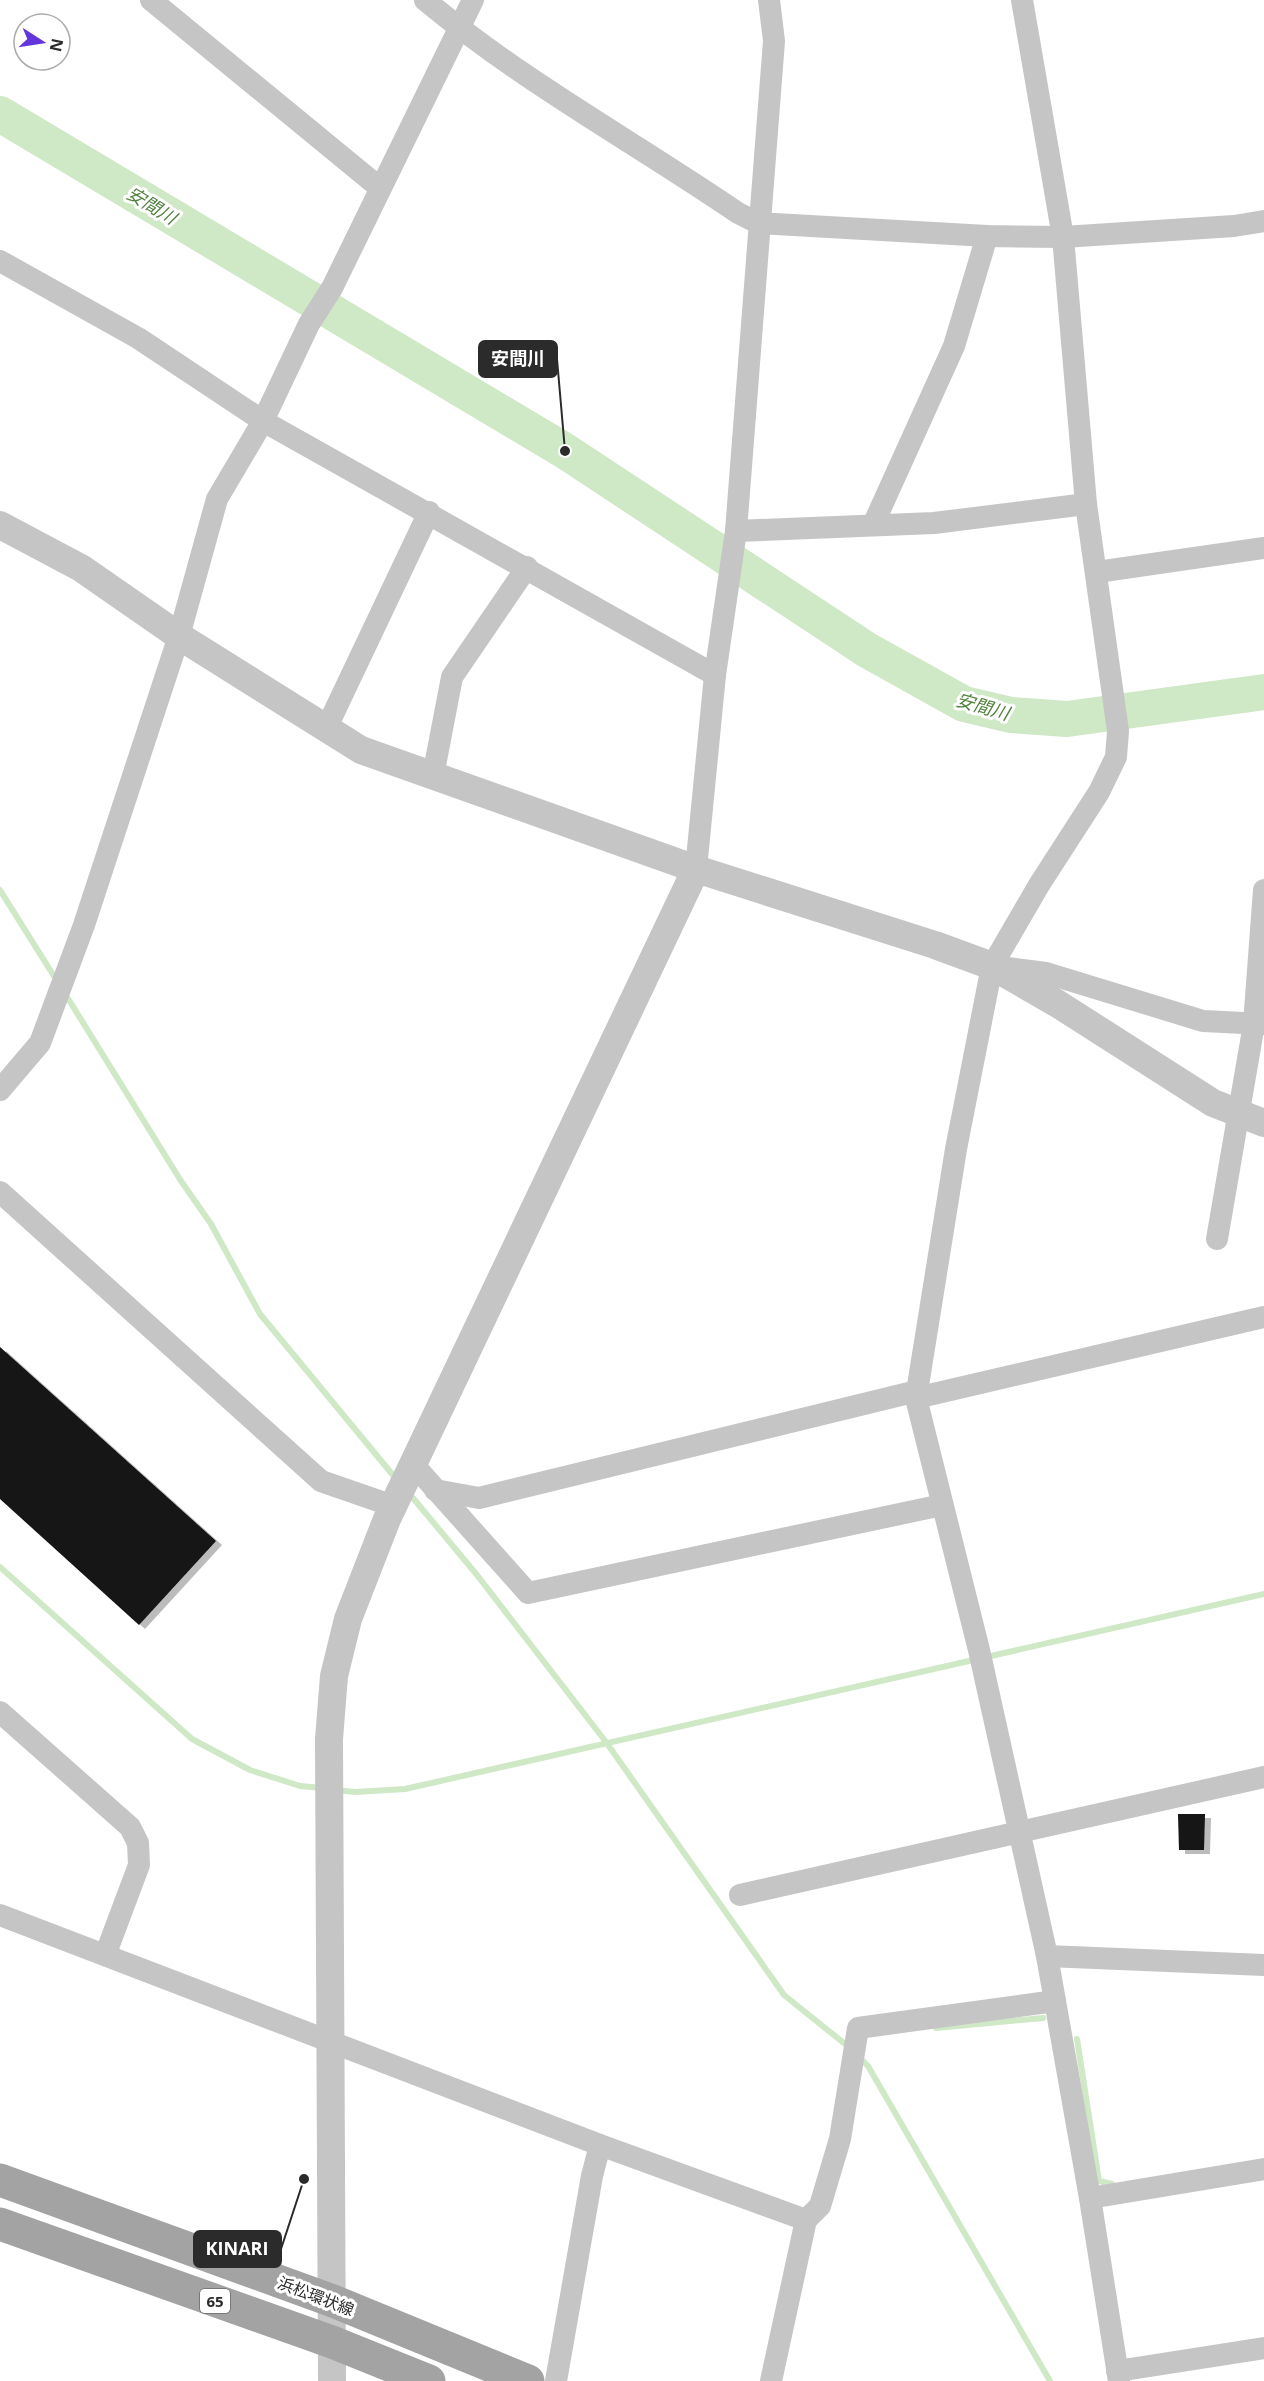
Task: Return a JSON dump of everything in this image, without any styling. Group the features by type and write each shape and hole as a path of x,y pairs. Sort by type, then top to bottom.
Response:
{"main road":[{"name":"浜松環状線","path":"0,2180 333,2301 528,2381"},
{"name":"65","path":"0,2224 332,2342 429,2381"}],"street":[{"path":"151,0 380,188"},
{"path":"425,0 458,28 738,213 758,223 987,236 1063,237 1234,226 1264,221"},
{"path":"0,1090 40,1043 56,1001 179,636 217,499 263,421 309,324 332,288 473,0"},
{"path":"333,2381 330,1789 334,1676 348,1619 410,1468 696,869 715,675 736,531 758,223 774,41 769,0"},
{"path":"1022,0 1063,237 1086,504 1118,731 1116,757 1099,792 1039,885 992,966 956,1149 917,1394 981,1659 1047,1956 1090,2198 1118,2376 1264,2348"},
{"path":"873,525 954,346 987,236"},
{"path":"0,261 138,338 263,421 527,567 715,675"},
{"path":"736,531 934,523 1086,504"},
{"path":"326,729 429,512"},
{"path":"0,525 81,568 179,636 361,750 696,869 935,945 992,966 1213,1103 1264,1123"},
{"path":"1097,572 1264,548"},
{"path":"433,776 452,677 527,567"},
{"path":"1217,1239 1238,1114 1259,1024 1264,890"},
{"path":"992,966 1046,973 1203,1021 1259,1024"},
{"path":"0,1192 321,1480 395,1502"},
{"path":"435,1490 479,1498 917,1394 1264,1317"},
{"path":"410,1468 435,1490 528,1593 942,1505"},
{"path":"0,1712 130,1827 138,1844 139,1865 106,1953"},
{"path":"740,1895 1264,1778"},
{"path":"0,1915 106,1953 333,2044 806,2220"},
{"path":"1047,1956 1264,1965"},
{"path":"771,2381 806,2220 820,2206 837,2151 858,2028 1055,2001"},
{"path":"556,2381 592,2176 600,2145"},
{"path":"1090,2198 1264,2169"}],"building":[{"path":"0,1347 216,1541 139,1625 0,1499"},
{"path":"1178,1814 1205,1814 1204,1850 1179,1850"}],"waterway":[{"name":"安間川","path":"0,114 565,451 867,650 964,704 1011,715 1067,719 1264,692"},
{"path":"0,890 57,981"},
{"path":"64,992 181,1181 211,1224 260,1314 397,1480"},
{"path":"408,1492 477,1575 606,1742 784,1995 850,2048"},
{"path":"0,1567 192,1739 250,1770 300,1786 323,1788"},
{"path":"336,1790 355,1792 405,1789 1264,1594"},
{"path":"936,2028 1043,2018"},
{"path":"1077,2039 1099,2181 1112,2184"},
{"path":"859,2057 868,2066 1050,2381"}],"place":[{"name":"安間川","path":"565,451"},
{"name":"KINARI","path":"304,2179"}]}
